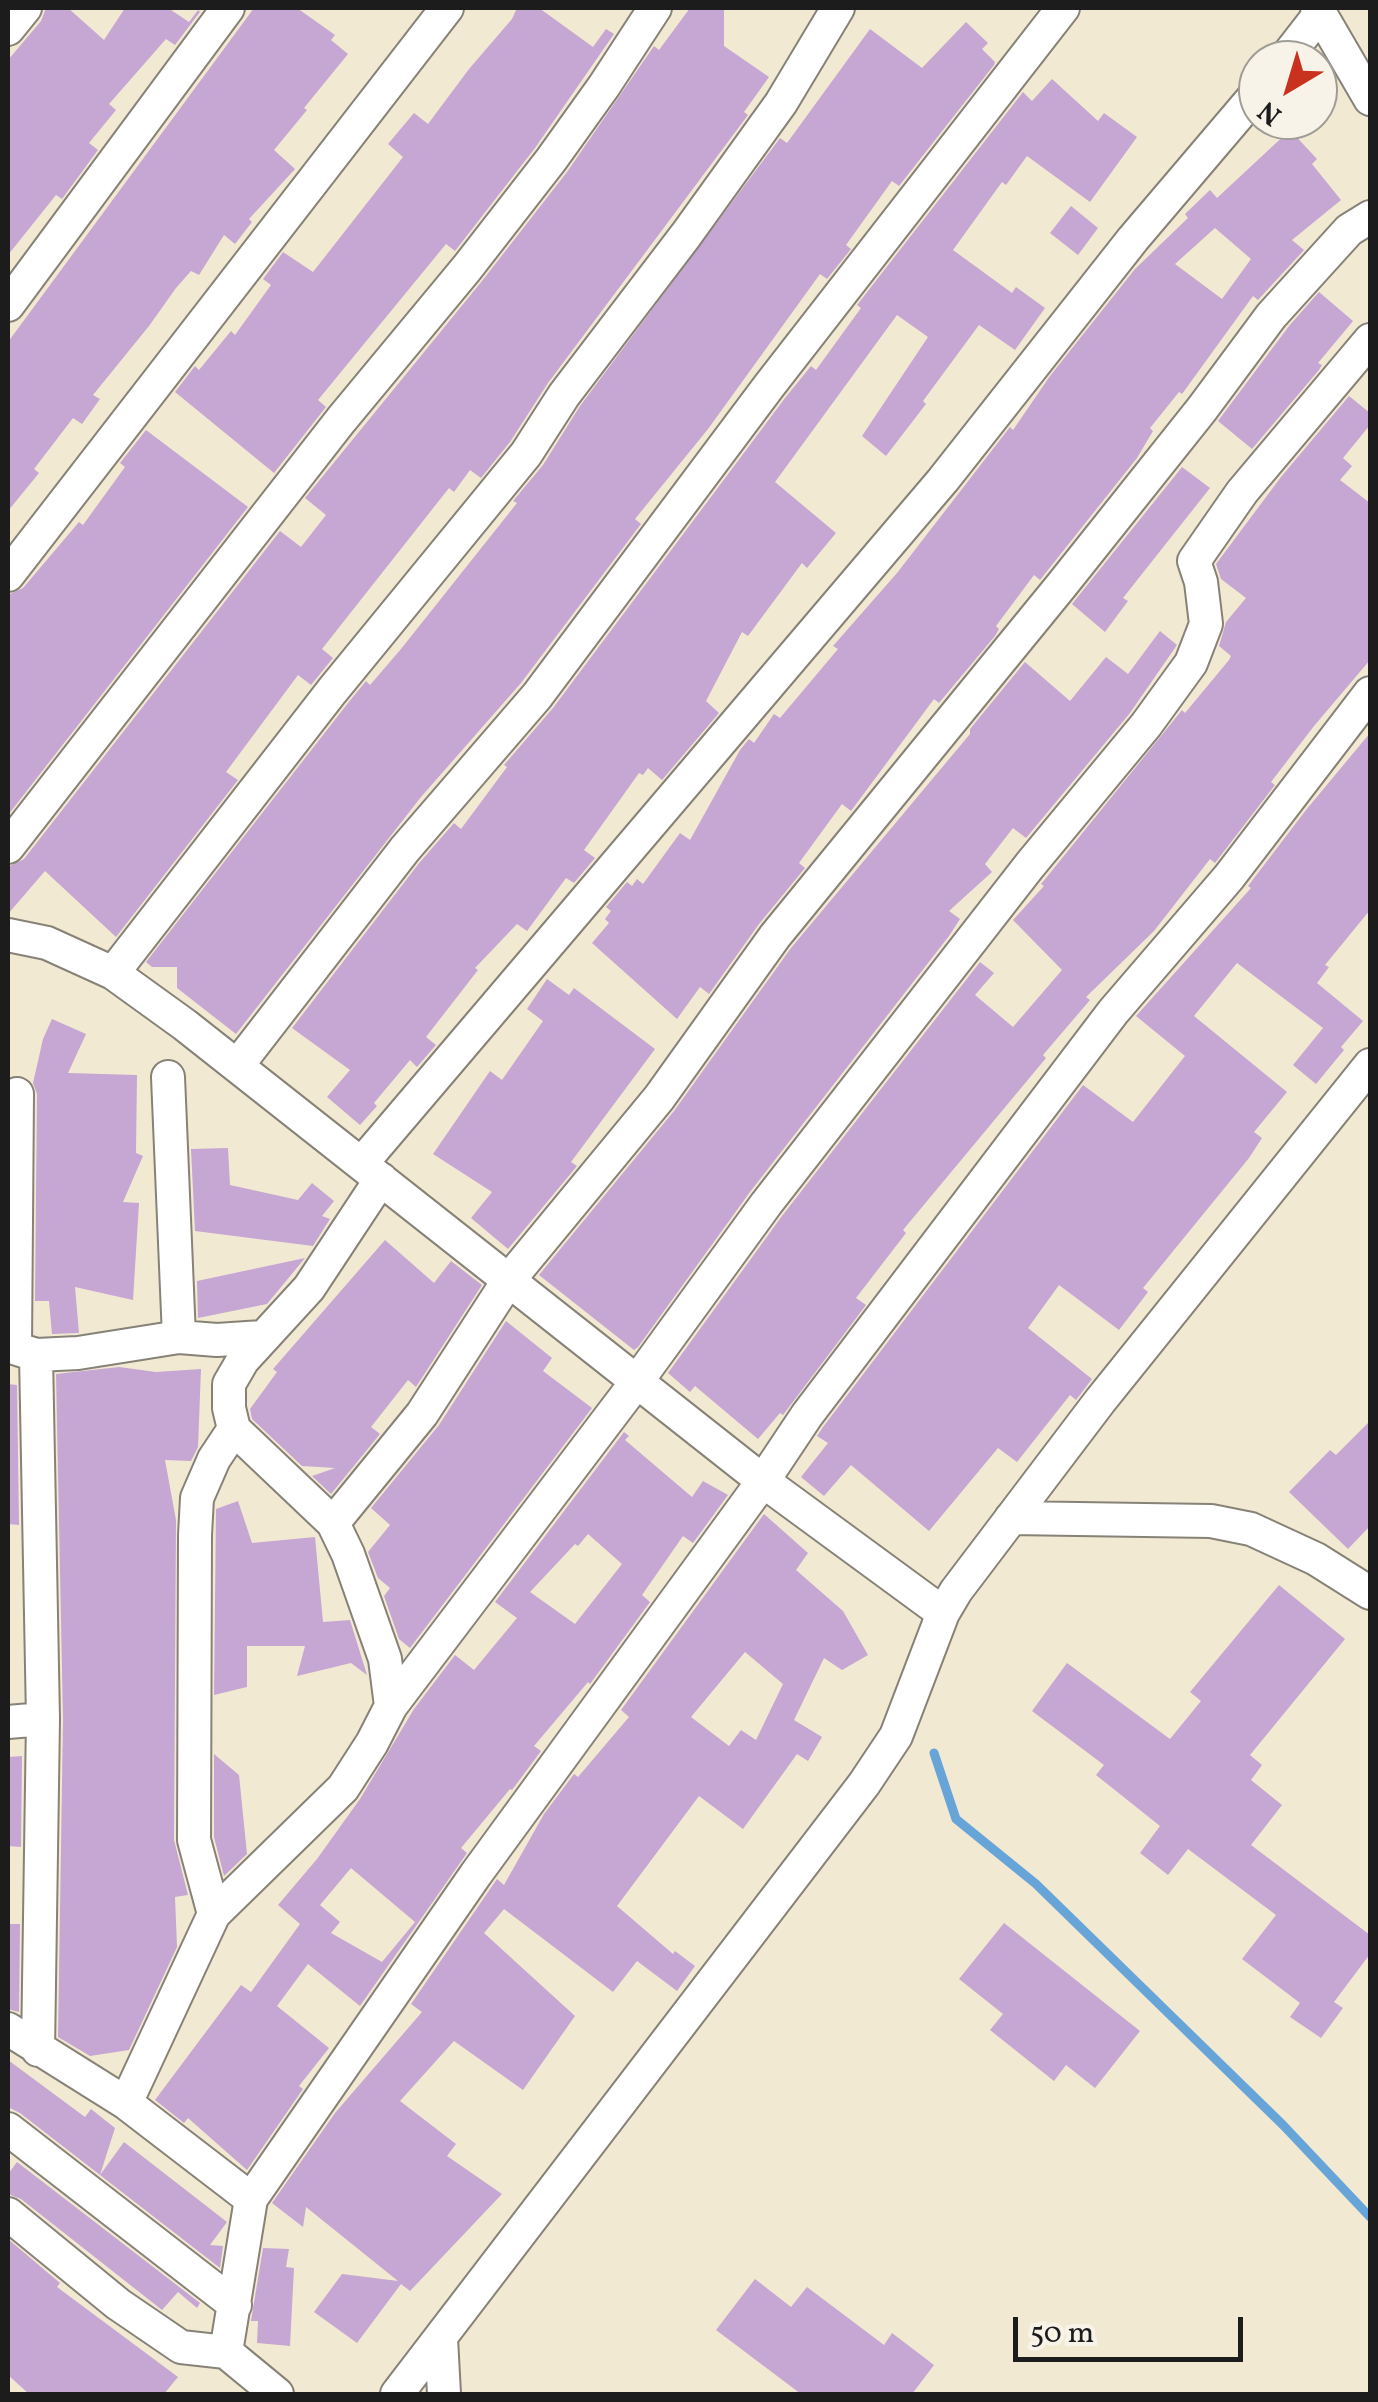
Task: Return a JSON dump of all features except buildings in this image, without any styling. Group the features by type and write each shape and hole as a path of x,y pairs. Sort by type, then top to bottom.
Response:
{"street":[{"path":"8,29 25,8"},
{"path":"8,306 228,8"},
{"path":"8,575 446,8"},
{"path":"8,842 340,420 551,160 613,74 654,8"},
{"path":"113,973 332,691 526,454 564,396 780,103 838,8"},
{"path":"237,1066 405,849 537,696 769,386 1063,8"},
{"path":"1298,40 1318,12 1370,99"},
{"path":"391,1706 385,1659 333,1523 234,1429 228,1384 262,1337 310,1288 372,1171 1238,116"},
{"path":"333,1523 422,1414 508,1281 659,1098 776,936 1202,410 1271,316 1349,230 1370,217"},
{"path":"126,2103 214,1914 343,1788 391,1706 766,1204 1191,663 1206,624 1194,561 1242,492 1370,340"},
{"path":"226,2352 252,2199 476,1874 807,1415 1113,1012 1230,877 1370,693"},
{"path":"8,935 47,943 113,973 372,1171 763,1481 943,1614"},
{"path":"397,2394 864,1784 896,1736 943,1614 1011,1518 1370,1065"},
{"path":"168,1077 179,1338"},
{"path":"17,1094 19,1349 43,1719 38,2050"},
{"path":"19,1349 78,1353 179,1338 262,1337"},
{"path":"214,1914 194,1840 194,1535 197,1498 234,1429"},
{"path":"1011,1518 1211,1521 1268,1537 1316,1559 1370,1593"},
{"path":"8,1722 43,1719"},
{"path":"8,2029 126,2103 252,2199"},
{"path":"9,2132 235,2305"},
{"path":"8,2214 118,2304 181,2347 226,2352 277,2394"},
{"path":"441,2338 444,2394"}],"waterway":[{"path":"934,1753 956,1819 1036,1884 1283,2125 1370,2217"}]}
